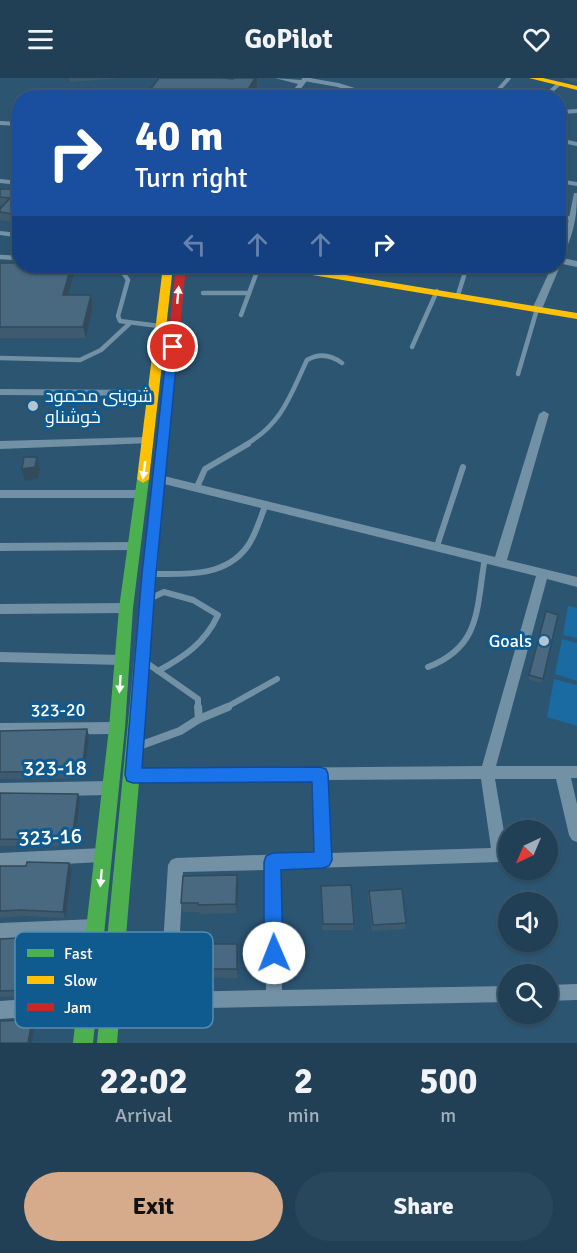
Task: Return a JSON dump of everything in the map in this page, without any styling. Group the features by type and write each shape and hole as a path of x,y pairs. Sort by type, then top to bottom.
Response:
{"street":[{"path":"278,78 304,80"},
{"path":"533,78 577,88"},
{"path":"566,244 574,229 573,219 577,195"},
{"path":"95,932 133,546 148,441 160,327 173,273"},
{"path":"118,932 149,599 149,574 160,479 174,273"},
{"path":"340,273 577,316"},
{"path":"537,309 553,273"},
{"path":"0,392 152,393"},
{"path":"500,562 544,414"},
{"path":"0,445 148,441"},
{"path":"160,479 577,582"},
{"path":"0,494 141,494"},
{"path":"0,547 133,546"},
{"path":"172,932 176,865 500,855 487,773 543,573"},
{"path":"0,609 126,608"},
{"path":"123,636 144,636"},
{"path":"0,657 122,660"},
{"name":"323-20","path":"0,729 117,728"},
{"path":"133,775 569,772 577,835"},
{"path":"320,774 323,860"},
{"name":"323-18","path":"0,790 111,788"},
{"name":"323-16","path":"0,860 103,855"},
{"path":"273,862 274,999"},
{"path":"0,931 96,927"},
{"path":"558,993 577,992"},
{"path":"213,1000 498,994"},
{"path":"0,1010 15,1009"},
{"path":"83,1043 85,1028"},
{"path":"107,1043 108,1028"}],"lane":[{"path":"498,90 509,78"},
{"path":"304,80 354,90"},
{"path":"552,90 559,84"},
{"path":"566,218 573,219"},
{"path":"123,273 128,280 118,316 120,321 160,327"},
{"path":"241,315 256,273"},
{"path":"458,295 465,273"},
{"path":"412,347 437,291"},
{"path":"203,292 249,292"},
{"path":"518,374 537,309"},
{"path":"0,358 80,360 100,352 129,324"},
{"path":"196,488 205,469 256,439 282,414 307,360 311,357 326,356 342,363"},
{"path":"437,546 463,467"},
{"path":"149,574 197,572 220,569 229,564 248,547 266,504"},
{"path":"428,667 446,661 458,651 468,636 484,558"},
{"path":"149,599 164,592 193,600 218,615 212,630 188,655 158,671"},
{"path":"142,660 198,699 199,719"},
{"path":"135,748 180,731 199,719 239,702 277,679"}],"shaded area":[{"path":"568,606 577,608 577,638 563,635"},
{"path":"562,639 577,643 577,681 555,674"},
{"path":"554,679 577,685 577,726 547,717"}],"building":[{"path":"159,78 255,78 248,90 150,90"},
{"path":"0,189 12,189 12,214 0,212 10,198 0,197"},
{"path":"0,263 12,263 12,273 69,273 63,295 91,295 83,327 0,327"},
{"path":"24,457 37,457 35,467 22,469"},
{"path":"546,611 558,615 543,679 529,675"},
{"path":"87,729 82,771 0,772 0,731"},
{"path":"0,793 78,794 72,840 0,839"},
{"path":"27,862 69,863 63,912 0,911 0,866 26,866"},
{"path":"237,875 236,904 181,903 183,876"},
{"path":"351,885 354,924 323,924 321,886"},
{"path":"402,889 406,923 373,925 369,891"},
{"path":"15,938 15,990 0,991 0,939"},
{"path":"213,944 237,944 237,969 213,969"},
{"path":"0,1021 15,1021 15,1028 31,1028 28,1043 0,1043"}],"traffic: fast":[{"path":"95,932 117,728 126,608 143,479"},
{"path":"117,932 151,557"},
{"path":"83,1043 85,1028"},
{"path":"107,1043 108,1028"}],"traffic: slow":[{"path":"533,78 577,88"},
{"path":"143,479 167,273"},
{"path":"318,273 577,316"}],"traffic: jam":[{"path":"151,557 180,273"}],"place":[{"name":"شوينى محمود خوشناو","path":"33,406"},
{"name":"Goals","path":"544,641"}],"route":[{"path":"173,347 149,574 149,599 133,775 320,774 323,860 273,862 274,953"}]}
